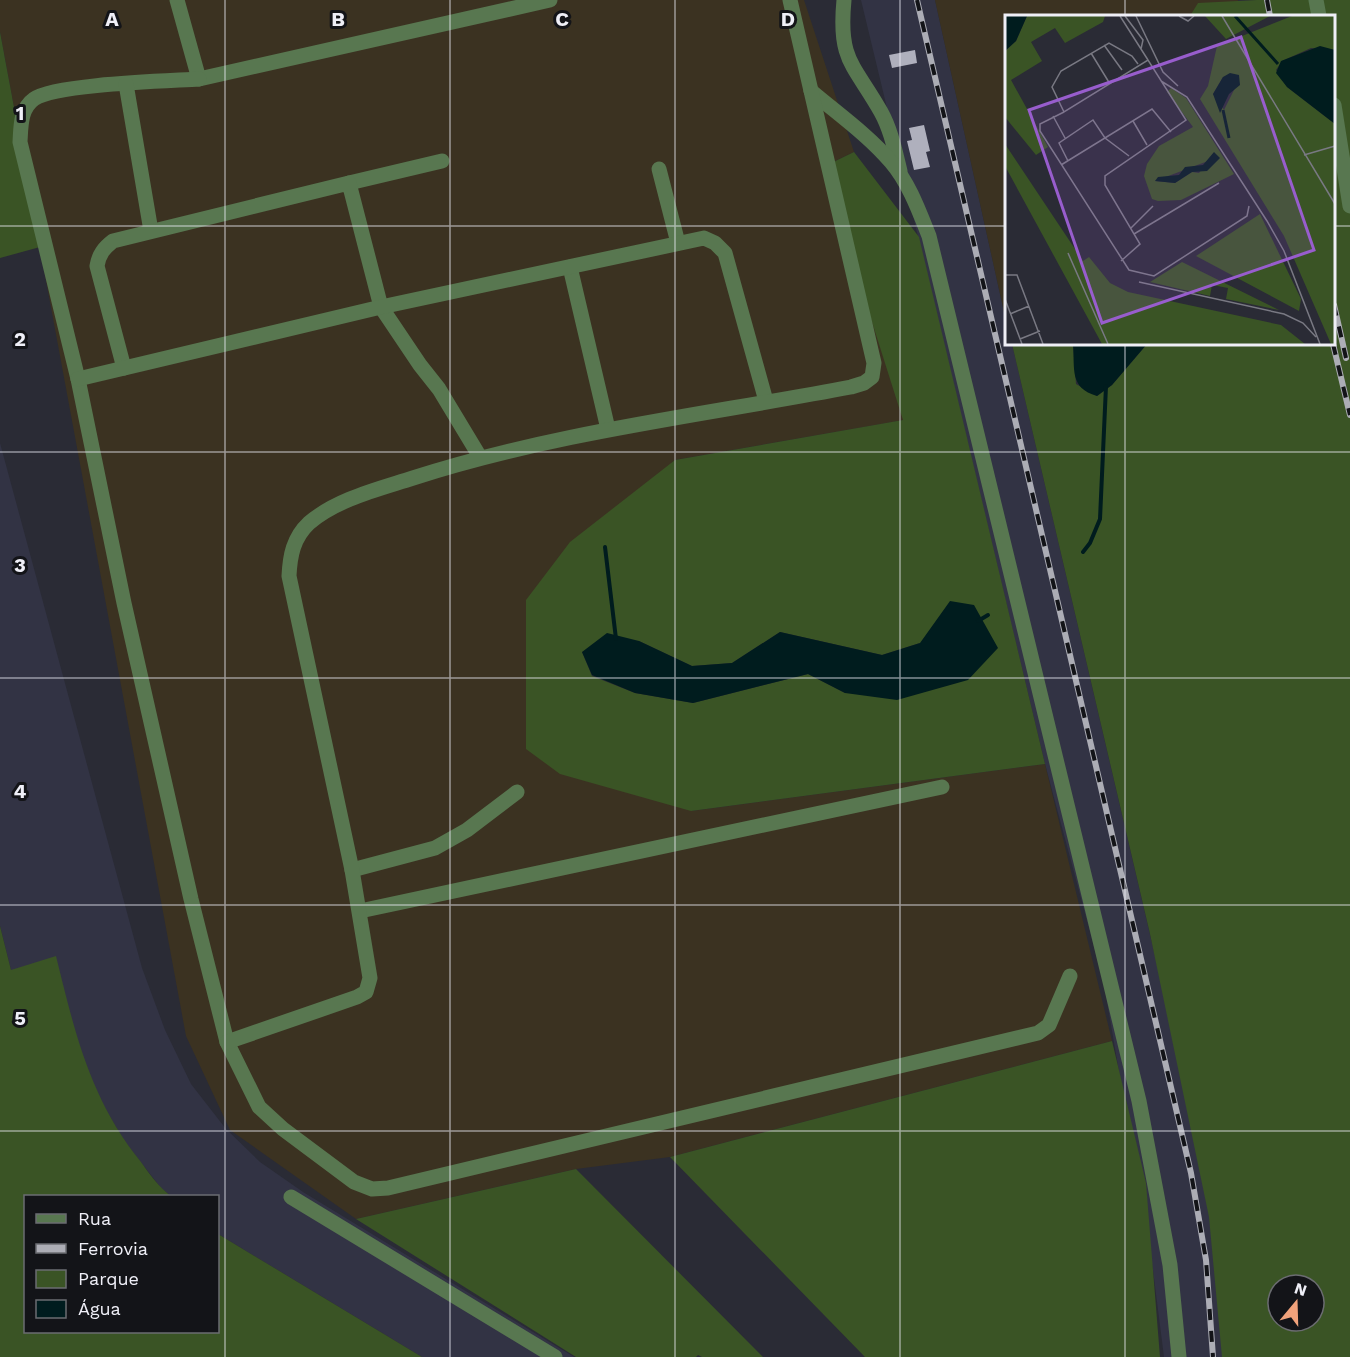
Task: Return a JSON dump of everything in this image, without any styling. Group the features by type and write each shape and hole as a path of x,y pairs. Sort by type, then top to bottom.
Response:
{"lane":[{"path":"177,0 199,79"},
{"path":"550,0 514,4 199,79 76,88 35,98 25,109 21,121 20,142 78,379 132,638 191,899 227,1042 259,1107 283,1129 354,1182 372,1189 388,1188 1038,1033 1049,1024 1070,976"},
{"path":"227,1042 366,992 370,978 352,870 289,576 290,555 303,531 324,513 347,501 480,457 608,429 864,383 872,377 874,363 790,0"},
{"path":"844,0 842,31 845,51 882,113 894,145 901,176"},
{"path":"1316,0 1319,15"},
{"path":"126,84 151,231"},
{"path":"811,91 877,147 901,176 918,207 935,258 1144,1122 1176,1303 1179,1357"},
{"path":"1335,111 1350,206"},
{"path":"124,368 98,266 99,256 113,241 442,161"},
{"path":"659,169 678,243"},
{"path":"348,183 381,307 439,389 480,457"},
{"path":"78,379 381,307 704,238 715,243 725,253 766,401"},
{"path":"570,267 608,429"},
{"path":"360,911 942,787"},
{"path":"352,870 435,848 467,830 517,792"},
{"path":"291,1197 555,1357"}],"shaded area":[{"path":"0,0 804,0 854,152 823,167 904,420 675,460 526,601 691,811 1045,764 1112,1041 670,1157 576,1169 356,1219 230,1130 186,1036 0,32"},
{"path":"861,0 935,0 1005,316 1005,345 1012,345 1216,1217 1234,1357 1164,1357 1153,1270 1104,984 1045,764"},
{"path":"935,0 1238,0 1242,15 1005,15 1005,316"},
{"path":"0,443 142,968 165,1030 191,1084 226,1129 260,1162 303,1192 574,1357 422,1357 219,1235 219,1195 170,1195 161,1188 125,1142 97,1095 77,1043 11,970 0,926"}],"green space":[{"path":"1257,0 1350,0 1350,1357 1222,1357 1209,1217 1150,934 1012,345 1073,345 1076,384 1097,396 1112,385 1146,345 1335,345 1335,15 1191,15 1198,3"},
{"path":"0,32 40,247 0,258"},
{"path":"854,152 919,237 1045,764 691,811 560,774 526,749 526,600 570,542 675,460 903,420 823,167","holes":["780,632 882,655 920,643 845,693 808,674 693,703 635,693 592,676 582,652 639,641 692,666 732,663"]},
{"path":"0,926 11,970 56,956 86,1064 97,1089 123,1138 155,1180 170,1195 24,1195 24,1333 219,1333 219,1235 422,1357 0,1357"},
{"path":"1112,1041 1146,1183 1160,1357 865,1357 670,1157"},
{"path":"576,1169 763,1357 702,1357 698,1355 696,1357 576,1357 356,1219"}],"water":[{"path":"1073,345 1146,345 1112,385 1097,396 1082,388 1074,369"},
{"path":"950,601 974,605 998,648 968,680 897,700 845,693 808,674 693,703 635,693 592,675 582,652 607,633 639,641 692,666 732,663 780,632 882,655 920,643"}],"building":[{"path":"915,50 917,63 892,68 889,55"},
{"path":"924,125 930,151 926,152 930,167 914,170 907,141 912,140 909,128"}],"waterway":[{"path":"1083,552 1090,543 1100,519 1106,386"},
{"path":"605,547 616,639"},
{"path":"978,621 988,615"}],"railway":[{"path":"917,0 1191,1173 1206,1260 1213,1357"},
{"path":"1267,0 1270,15"},
{"path":"1335,309 1346,358"},
{"path":"1333,345 1350,415"}]}
